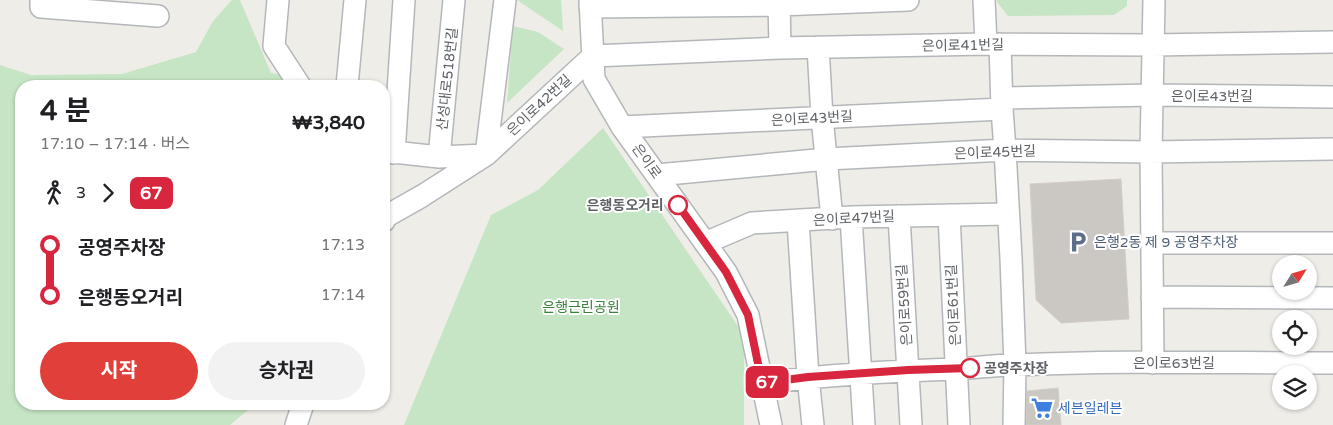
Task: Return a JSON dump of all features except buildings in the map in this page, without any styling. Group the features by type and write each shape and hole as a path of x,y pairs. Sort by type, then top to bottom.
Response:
{"street":[{"path":"41,0 41,7 96,6 158,16"},
{"path":"278,0 274,46 296,80"},
{"path":"348,80 355,0"},
{"path":"390,142 404,0"},
{"name":"산성대로518번길","path":"439,157 454,0"},
{"path":"390,152 439,157 486,155 505,0"},
{"path":"590,4 908,0"},
{"path":"984,0 1002,103 1006,150 1015,364 1014,425"},
{"path":"1153,363 1150,152 1154,0"},
{"path":"779,2 780,48"},
{"name":"은이로","path":"590,4 594,79 622,127 726,272 748,315 771,425"},
{"name":"은이로41번길","path":"593,56 780,48 993,44 1333,42"},
{"path":"818,48 822,117 827,159 842,218 864,425"},
{"name":"은이로42번길","path":"390,214 486,155 593,56"},
{"name":"은이로43번길","path":"622,127 822,117 1002,103 1152,95 1333,97"},
{"name":"은이로45번길","path":"658,175 827,159 1006,150 1150,152 1333,149"},
{"name":"은이로47번길","path":"705,243 752,223 842,218 1008,214"},
{"name":"은이로61번길","path":"949,215 959,425"},
{"name":"은이로59번길","path":"899,216 912,425"},
{"path":"798,221 813,425"},
{"path":"1151,244 1333,242"},
{"path":"1152,297 1333,298"},
{"name":"은이로63번길","path":"762,383 808,377 1015,364 1333,363"},
{"path":"296,425 301,410"}],"green space":[{"path":"232,0 240,0 271,73 307,80 15,80 15,410 248,410 230,425 0,425 0,65 31,75 122,74 196,52 213,21"},
{"path":"517,0 561,0 563,31"},
{"path":"997,0 1127,0 1127,6 1114,15 1008,16"},
{"path":"513,26 538,32 564,49 507,103"},
{"name":"은행근린공원","path":"603,128 744,335 744,425 404,425 491,215 538,190"}],"bus line":[{"name":"67","path":"678,205 726,272 748,315 762,383 808,377 970,368"}],"place":[{"name":"은행동오거리","path":"678,205"},
{"name":"은행2동 제 9 공영주차장","path":"1078,242"},
{"name":"공영주차장","path":"970,368"},
{"name":"세븐일레븐","path":"1042,408"}]}
